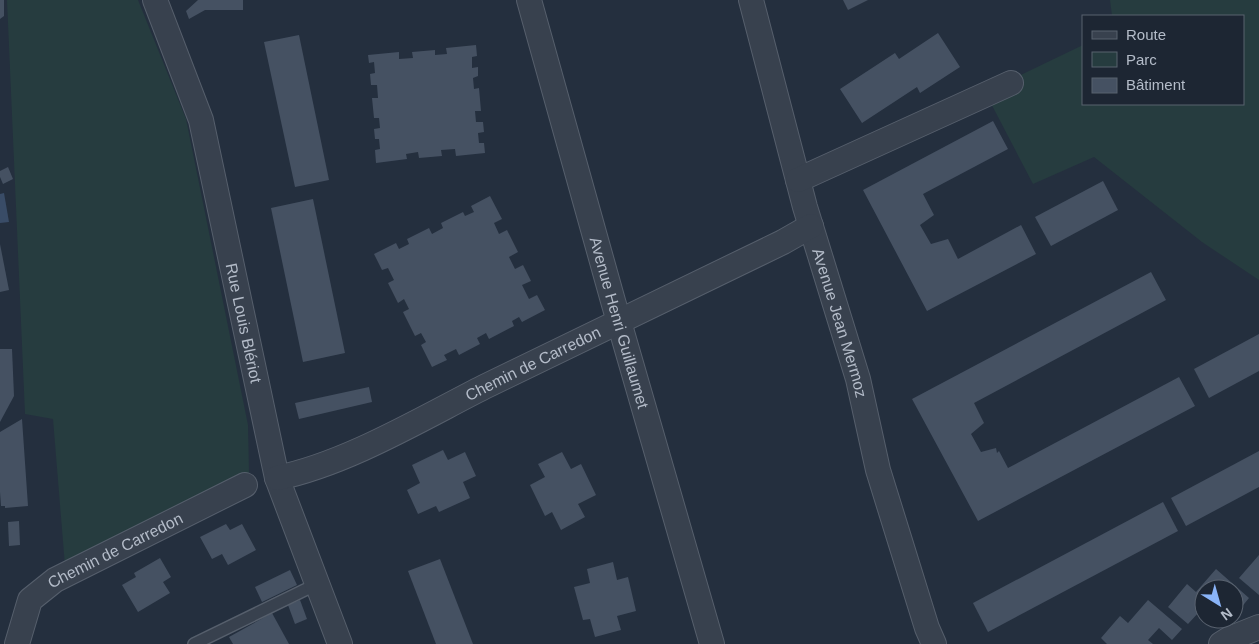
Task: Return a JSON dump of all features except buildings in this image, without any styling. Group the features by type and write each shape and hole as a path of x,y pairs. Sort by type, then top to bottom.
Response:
{"street":[{"name":"Rue Louis Blériot","path":"155,0 201,120 277,478 340,644"},
{"name":"Avenue Henri Guillaumet","path":"529,0 712,644"},
{"name":"Avenue Jean Mermoz","path":"751,0 758,33 798,180 858,379 878,470 927,628 934,644"},
{"path":"798,180 1011,83"},
{"name":"Chemin de Carredon","path":"277,478 299,474 361,448 783,242 811,226"},
{"name":"Chemin de Carredon","path":"17,644 30,600 54,580 245,485"},
{"path":"1222,644 1229,639 1259,627"}],"lane":[{"path":"194,644 317,584"}],"green space":[{"path":"7,0 138,0 186,119 248,425 249,473 65,566 53,419 25,414"},
{"path":"1110,0 1259,0 1259,280 1202,242 1094,157 1033,184 985,92 1082,45 1082,105 1244,105 1244,15 1112,15"}],"water":[{"path":"4,193 9,222 0,223 0,194"}]}
